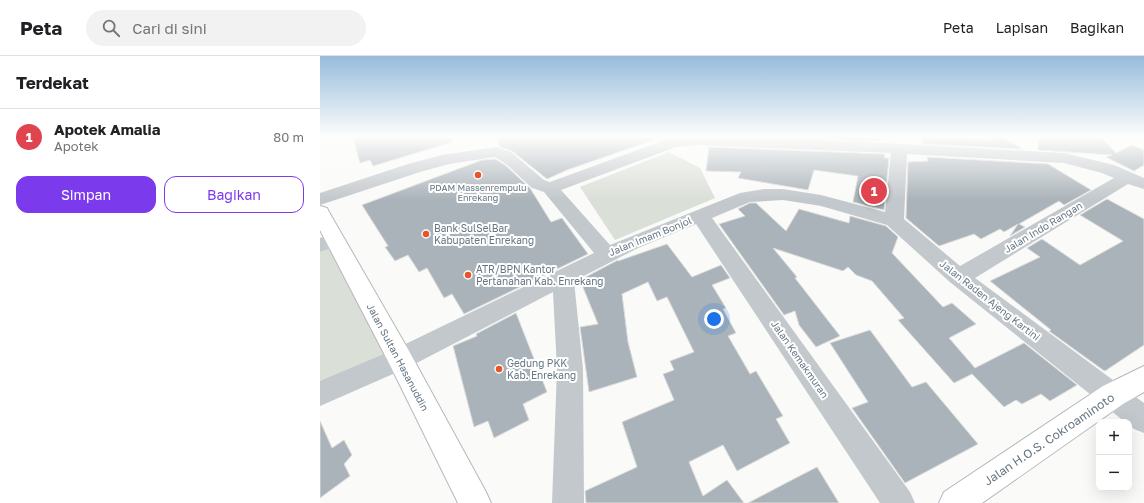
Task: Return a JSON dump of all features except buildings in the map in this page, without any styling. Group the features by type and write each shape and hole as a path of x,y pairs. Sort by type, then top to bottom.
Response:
{"highway":[{"name":"Jalan Sultan Hasanuddin","path":"320,212 327,243 400,358 475,503"},
{"name":"Jalan H.O.S. Cokroaminoto","path":"955,503 1113,396 1144,378"}],"street":[{"path":"320,199 414,168 456,158"},
{"path":"509,158 538,184 550,188 606,254"},
{"path":"550,188 629,158"},
{"path":"894,221 898,158"},
{"path":"1062,158 1091,164 1136,180"},
{"name":"Jalan Indo Rangan","path":"959,277 1136,180"},
{"name":"Jalan Imam Bonjol","path":"320,394 400,358 564,277 606,254 746,197 762,194 782,194 832,204 894,221"},
{"name":"Jalan Kemakmuran","path":"700,216 899,503"},
{"name":"Jalan Raden Ajeng Kartini","path":"894,221 959,277 1144,420"},
{"path":"564,277 570,369 568,503"}],"shaded area":[{"path":"654,158 680,158 700,168 715,198 615,240 580,187"},
{"path":"329,249 392,359 320,391 320,252"}],"place":[{"name":"PDAM Massenrempulu Enrekang","path":"478,175"},
{"name":"Apotek Amalia","path":"874,191"},
{"name":"Bank SulSelBar Kabupaten Enrekang","path":"426,234"},
{"name":"ATR/BPN Kantor Pertanahan Kab. Enrekang","path":"468,275"},
{"name":"Gedung PKK Kab. Enrekang","path":"499,369"}]}
